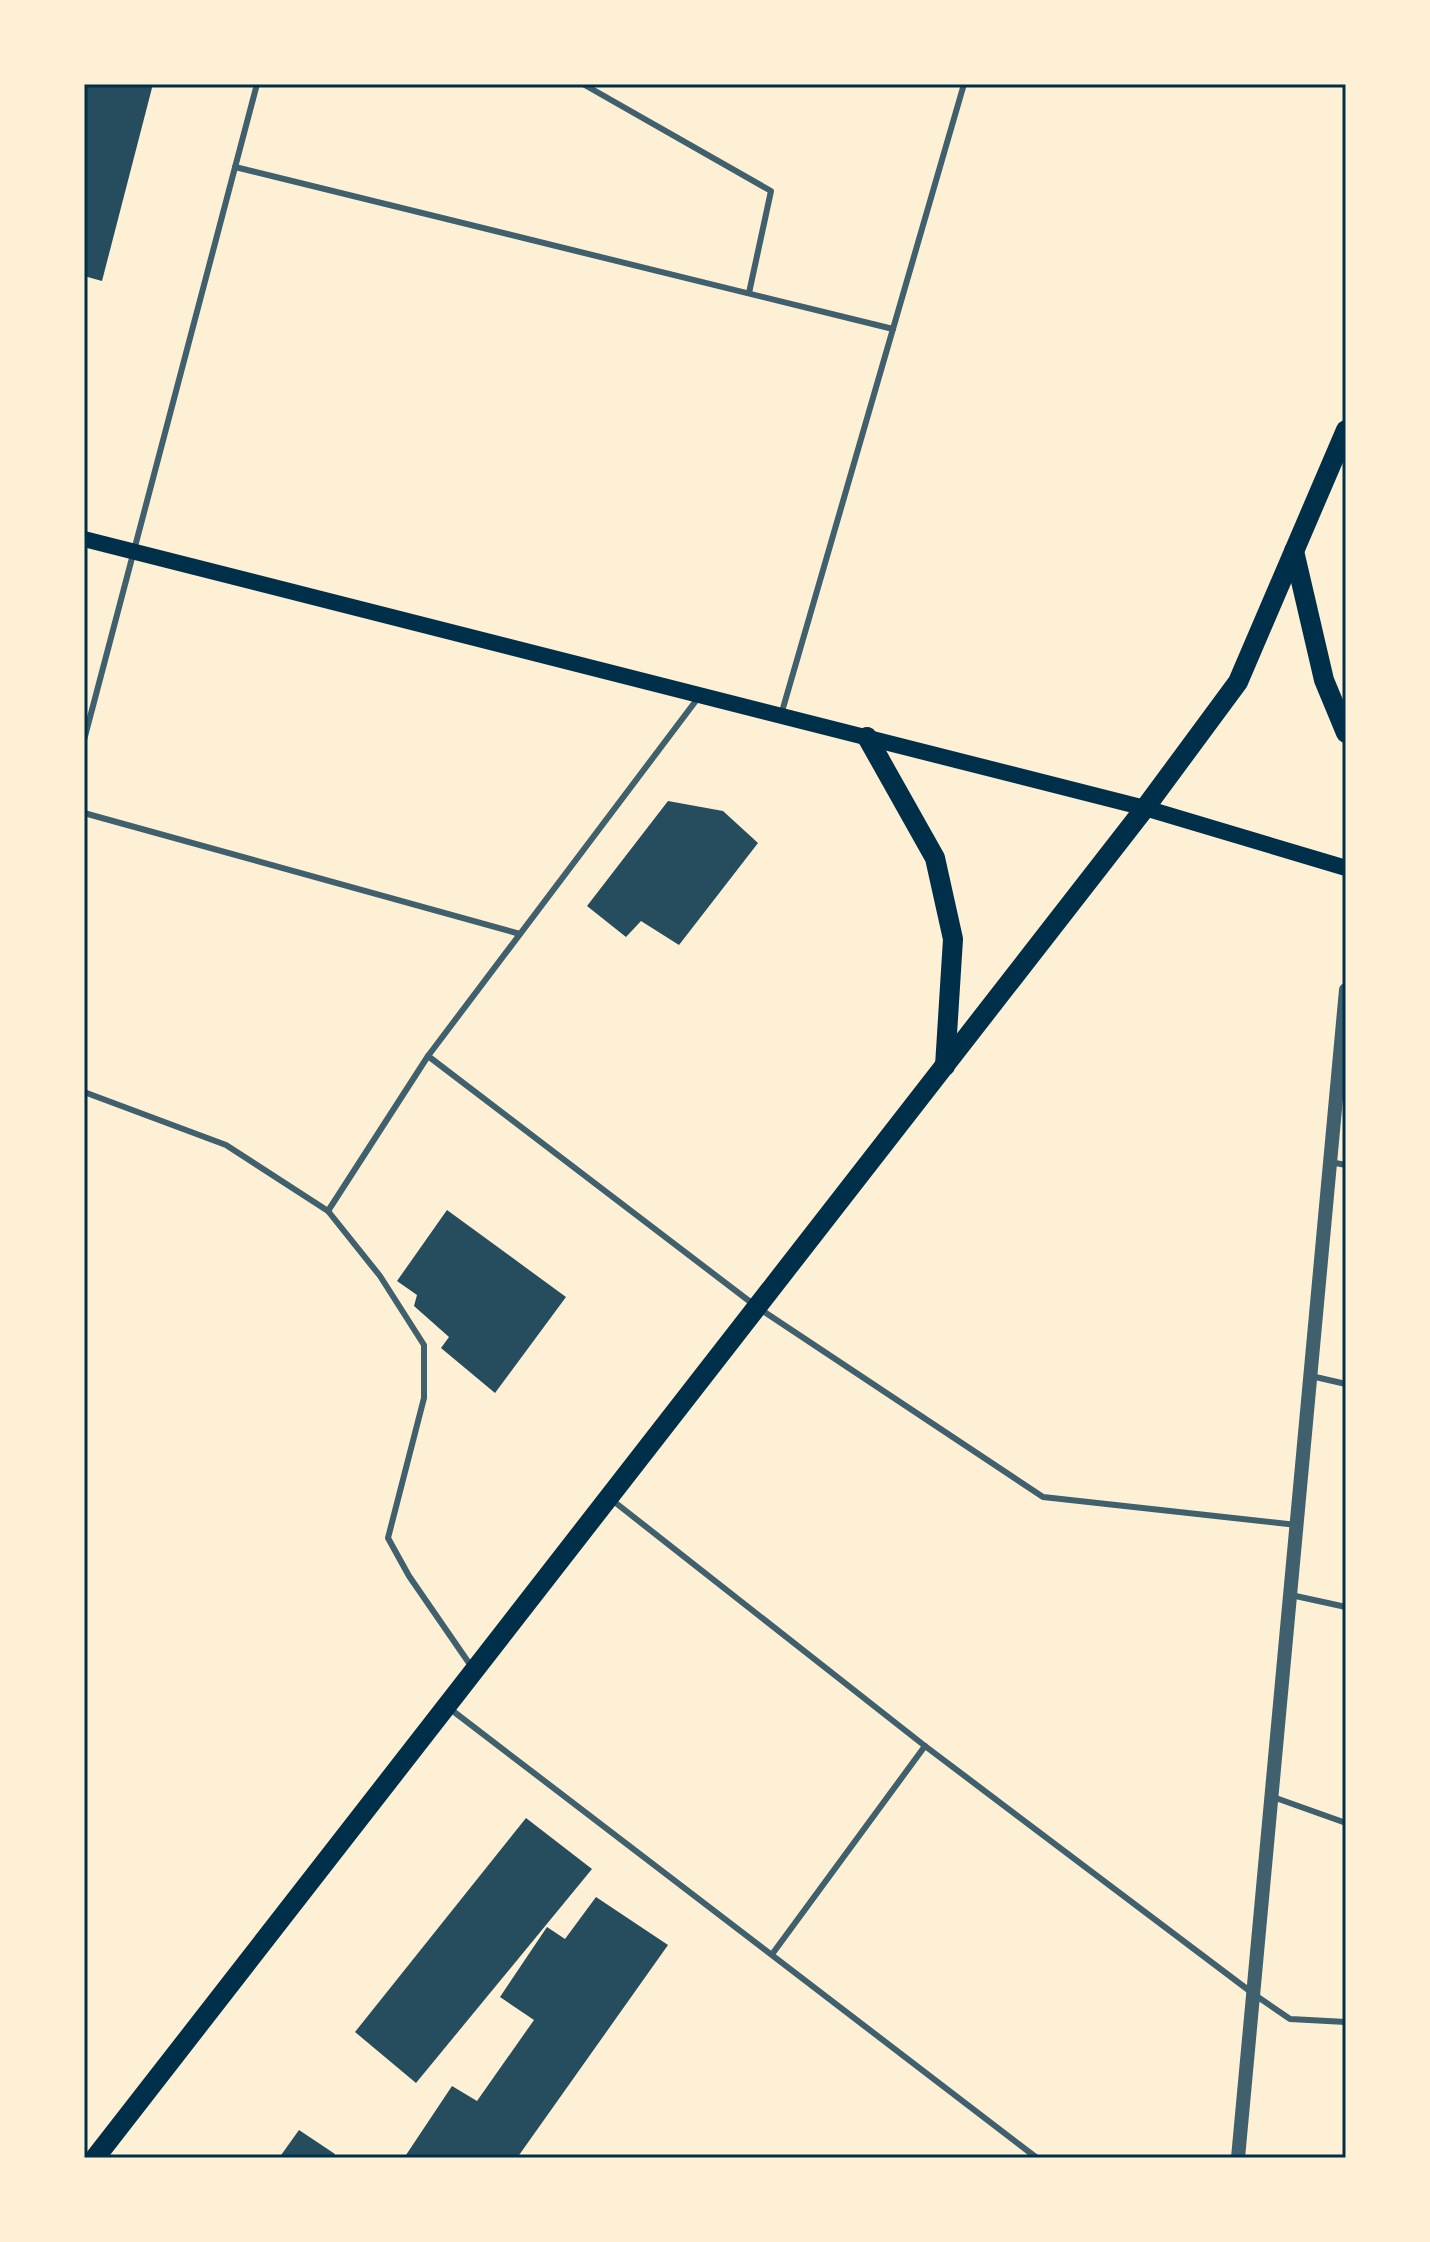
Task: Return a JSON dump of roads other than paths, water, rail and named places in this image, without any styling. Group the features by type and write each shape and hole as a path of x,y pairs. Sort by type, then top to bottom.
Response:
{"main road":[{"path":"95,2158 1145,808 1238,682 1346,430"},
{"path":"84,539 1145,808 1346,868"},
{"path":"1294,551 1324,680 1346,733"},
{"path":"867,737 935,858 940,878 953,939 945,1066"}],"street":[{"path":"1238,2158 1346,990"}],"lane":[{"path":"84,740 257,84"},
{"path":"583,84 771,191 749,293"},
{"path":"781,715 964,84"},
{"path":"235,167 893,329"},
{"path":"328,1211 428,1056 700,695"},
{"path":"84,813 520,934"},
{"path":"428,1056 757,1307 1043,1497 1297,1525"},
{"path":"84,1092 226,1145 328,1211 380,1276 424,1345 424,1398 388,1538 409,1576 474,1671"},
{"path":"1330,1162 1346,1165"},
{"path":"1311,1376 1346,1384"},
{"path":"609,1497 925,1746 1255,1995 1290,2019 1346,2022"},
{"path":"1291,1595 1346,1607"},
{"path":"446,1707 773,1953 1037,2158"},
{"path":"773,1953 925,1746"},
{"path":"1273,1797 1346,1823"}]}
